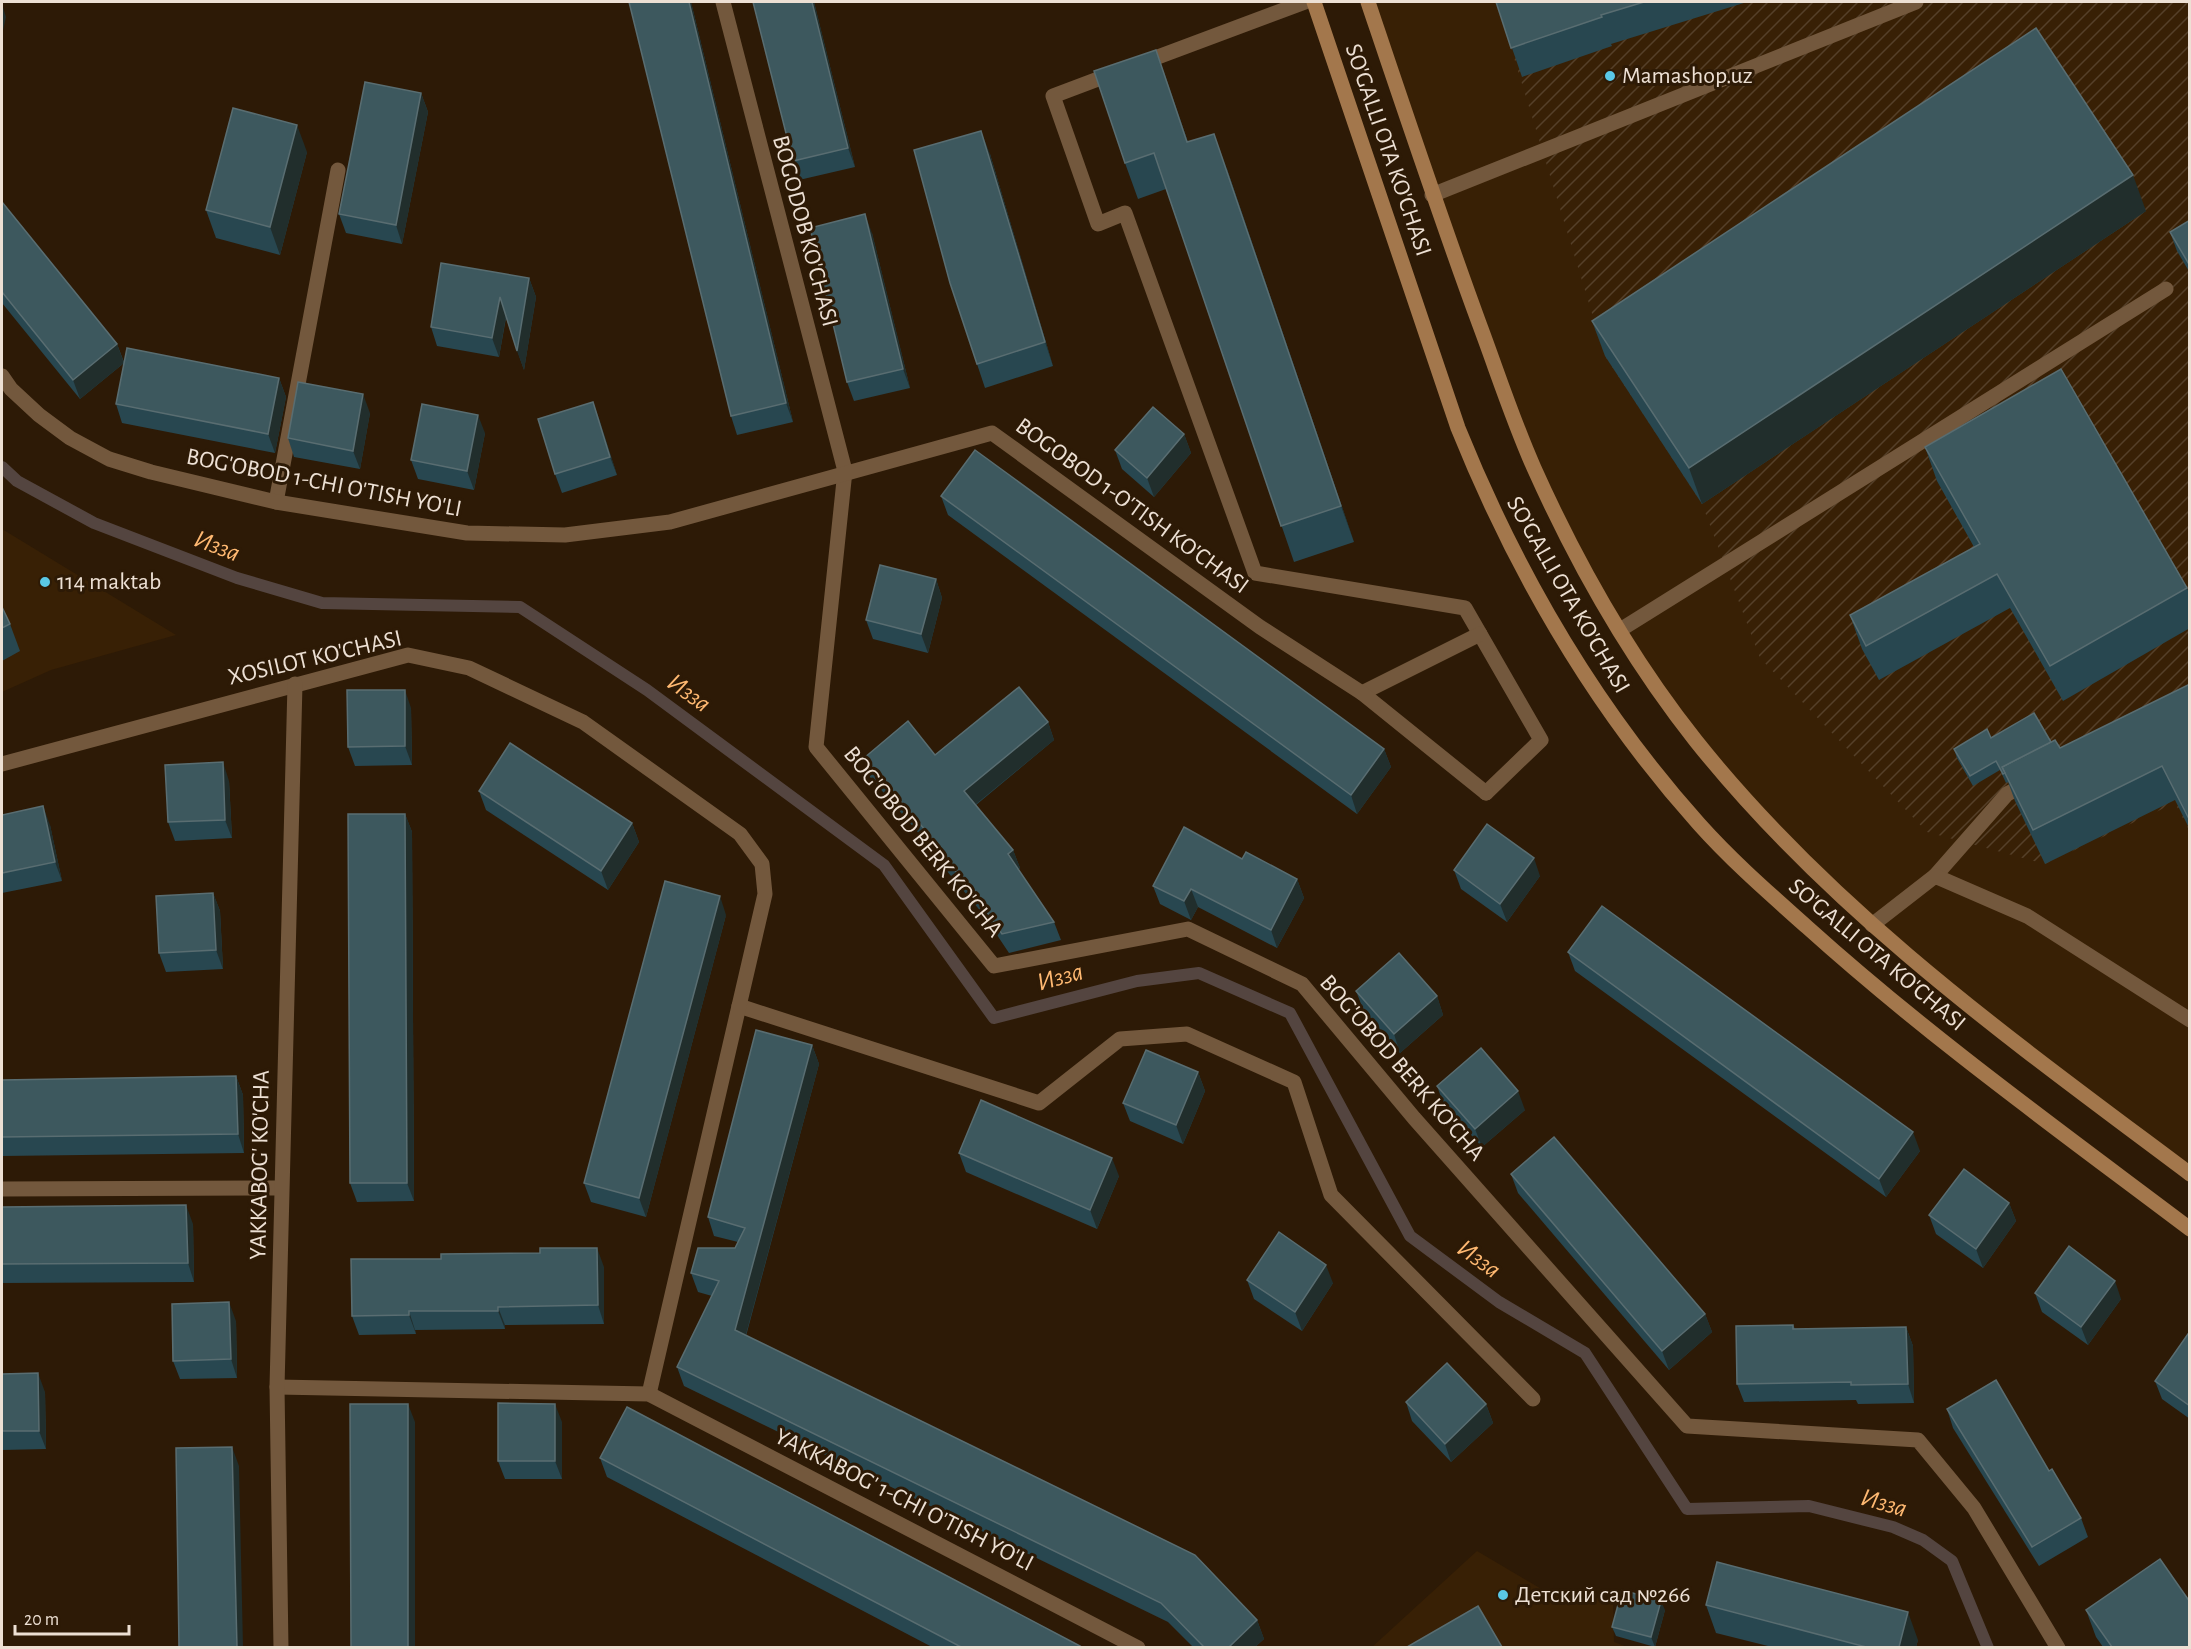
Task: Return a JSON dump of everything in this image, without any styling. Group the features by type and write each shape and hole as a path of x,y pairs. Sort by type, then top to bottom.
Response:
{"main road":[{"name":"SO'GALLI OTA KO'CHASI","path":"1314,2 1458,428 1482,488 1541,602 1612,715 1700,824 1750,876 1854,969 1965,1059 2190,1229"},
{"name":"SO'GALLI OTA KO'CHASI","path":"1368,2 1432,195 1533,466 1588,577 1620,630 1695,739 1784,842 1872,925 1988,1022 2190,1174"}],"street":[{"name":"BOGODOB KO'CHASI","path":"723,2 844,471"},
{"path":"1305,2 1053,96 1098,224 1125,213 1255,573 1465,608 1480,634 1362,693"},
{"path":"1432,195 1916,2"},
{"path":"276,501 338,170"},
{"path":"1620,630 2166,289"},
{"name":"BOG'OBOD 1-CHI O'TISH YO'LI","path":"2,376 11,389 39,415 70,438 109,459 151,472 276,501 467,532 565,536 670,522"},
{"name":"BOGOBOD 1-O'TISH KO'CHASI","path":"670,522 844,471 992,433 1260,627 1362,693 1486,793 1541,740 1480,634"},
{"name":"BOG'OBOD BERK KO'CHA","path":"844,471 816,747 994,966 1188,929 1302,984 1414,1118 1687,1426 1918,1440 1974,1508 2058,1647"},
{"name":"XOSILOT KO'CHASI","path":"2,764 408,655 469,668 583,722 740,834 762,864 765,894 739,1006"},
{"name":"YAKKABOG' KO'CHA","path":"281,1647 277,1388 295,684"},
{"path":"1872,925 1935,876 2007,794 2047,773"},
{"path":"1935,876 2027,916 2190,1020"},
{"path":"649,1394 739,1006 1039,1103 1120,1040 1187,1034 1293,1082 1331,1195 1533,1399"},
{"path":"2,1189 281,1188"},
{"name":"YAKKABOG' 1-CHI O'TISH YO'LI","path":"277,1388 649,1394 1138,1647"}],"shaded area":[{"path":"1368,2 2189,2 2189,1174 1881,935 1695,739 1560,522"},
{"path":"1497,2 2189,2 2189,830 2175,803 2045,864 1927,832 1760,658 1702,504 1605,356"},
{"name":"114 maktab","path":"2,529 176,635 51,670 2,692"},
{"name":"Детский сад №266","path":"1477,1551 1543,1590 1613,1600 1614,1642 1627,1647 1371,1648"}],"building":[{"path":"629,2 689,2 786,403 731,416"},
{"path":"753,2 812,2 848,148 793,161"},
{"path":"1496,2 1644,2 1511,48"},
{"path":"2036,28 2133,175 1689,468 1592,321"},
{"path":"1156,50 1187,142 1214,134 1341,506 1281,526 1154,153 1125,163 1094,71"},
{"path":"365,82 421,93 396,225 339,214"},
{"path":"233,108 297,125 270,227 206,210"},
{"path":"981,131 1045,342 977,364 950,283 914,150"},
{"path":"2,202 117,344 73,380 2,292"},
{"path":"865,214 903,369 847,382 810,228"},
{"path":"2190,220 2190,266 2170,232"},
{"path":"441,263 529,278 517,351 500,297 492,338 431,327"},
{"path":"127,348 279,378 268,434 116,404"},
{"path":"2061,369 2187,588 2050,666 1997,574 1866,646 1850,615 1980,544 1925,447"},
{"path":"298,382 363,394 353,451 288,438"},
{"path":"593,402 610,457 555,474 538,419"},
{"path":"422,404 478,415 467,471 411,460"},
{"path":"1153,407 1184,434 1147,478 1115,450"},
{"path":"975,450 1384,749 1351,795 941,496"},
{"path":"880,565 936,579 921,634 866,620"},
{"path":"2,607 10,624 2,628"},
{"path":"2190,684 2190,821 2162,766 2033,830 2002,767 2055,740 2060,748"},
{"path":"1019,687 1048,722 964,791 1013,850 1008,854 1054,922 1002,934 976,896 923,832 925,830 864,758 908,721 935,755"},
{"path":"347,690 405,690 405,746 348,747"},
{"path":"2034,713 2051,742 2002,767 2005,773 2003,774 1996,761 1970,776 1954,749 1987,729 1991,738"},
{"path":"510,743 632,823 601,871 479,791"},
{"path":"223,762 225,820 168,822 165,765"},
{"path":"43,806 55,862 2,873 2,815"},
{"path":"348,814 405,814 407,1183 350,1183"},
{"path":"1487,824 1534,858 1500,904 1454,870"},
{"path":"1184,827 1242,859 1246,852 1297,879 1271,930 1191,889 1184,901 1153,886"},
{"path":"665,881 720,896 639,1198 584,1183"},
{"path":"213,893 216,950 159,953 156,896"},
{"path":"1602,906 1913,1132 1879,1179 1568,952"},
{"path":"1399,953 1437,996 1394,1034 1356,991"},
{"path":"756,1030 812,1045 735,1330 1195,1555 1257,1620 1229,1647 1204,1647 1161,1603 677,1367 719,1281 691,1273 698,1248 735,1248 745,1228 708,1217"},
{"path":"1481,1048 1518,1091 1475,1129 1437,1086"},
{"path":"1146,1050 1198,1072 1176,1125 1123,1103"},
{"path":"236,1076 238,1134 2,1137 2,1080"},
{"path":"981,1100 1112,1158 1090,1210 959,1153"},
{"path":"1554,1137 1705,1314 1662,1351 1511,1174"},
{"path":"1964,1169 2009,1203 1976,1249 1929,1215"},
{"path":"186,1205 188,1263 2,1264 2,1207"},
{"path":"1279,1232 1326,1265 1295,1312 1247,1280"},
{"path":"2069,1246 2115,1281 2081,1327 2035,1293"},
{"path":"540,1248 597,1248 598,1305 498,1307 498,1311 409,1311 409,1315 352,1316 351,1259 441,1259 441,1254 540,1253"},
{"path":"229,1302 231,1359 173,1361 172,1304"},
{"path":"1793,1325 1793,1329 1906,1327 1908,1384 1851,1385 1851,1382 1737,1384 1736,1326"},
{"path":"2188,1334 2190,1335 2190,1406 2155,1381"},
{"path":"1447,1363 1486,1404 1445,1444 1406,1402"},
{"path":"38,1373 39,1431 2,1431 2,1374"},
{"path":"1996,1380 2049,1471 2052,1469 2081,1518 2032,1547 1947,1409"},
{"path":"498,1403 555,1404 555,1461 498,1461"},
{"path":"350,1404 408,1404 408,1647 351,1647"},
{"path":"627,1407 1080,1646 961,1647 600,1458"},
{"path":"232,1447 237,1647 179,1647 176,1448"},
{"path":"2160,1559 2190,1602 2190,1647 2112,1647 2086,1610"},
{"path":"1717,1562 1908,1612 1899,1647 1866,1647 1706,1605"},
{"path":"1622,1590 1661,1601 1651,1637 1612,1627"},
{"path":"1478,1606 1502,1647 1407,1647"}],"waterway":[{"name":"Изза","path":"2,467 17,481 94,523 237,578 322,603 520,607 647,690 884,865 994,1018 1137,981 1199,973 1290,1013 1410,1236 1499,1302 1585,1353 1687,1509 1809,1506 1893,1527 1923,1540 1952,1561 1988,1648"}],"place":[{"name":"Mamashop.uz","path":"1610,76"},
{"name":"114 maktab","path":"45,582"},
{"name":"Детский сад №266","path":"1503,1595"}]}
